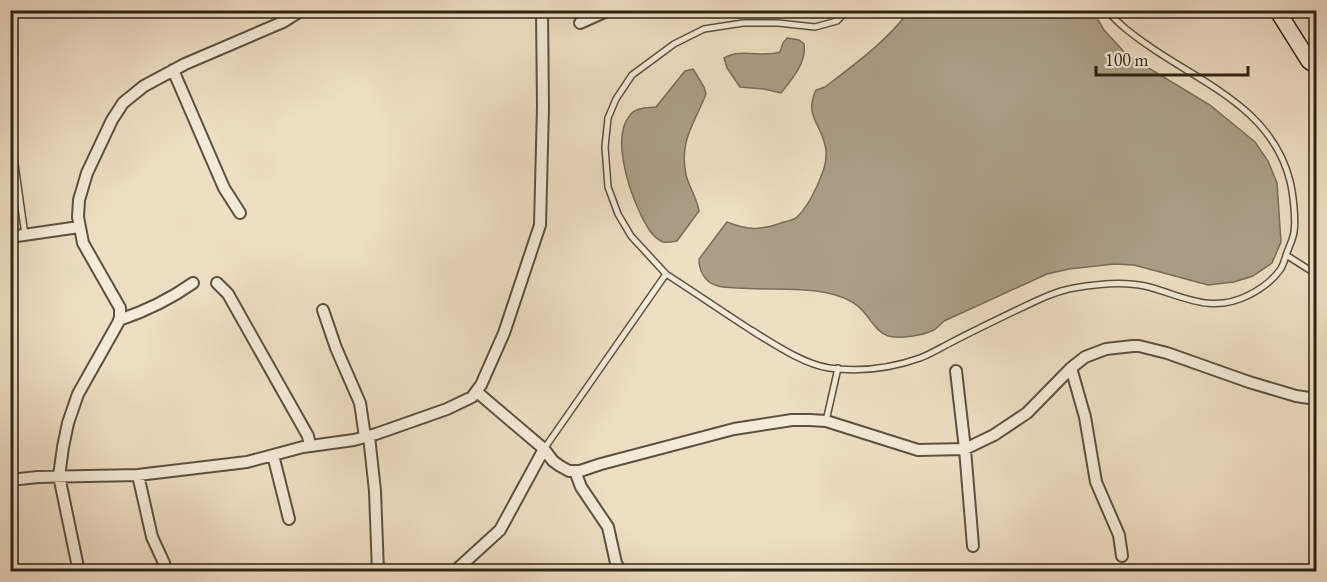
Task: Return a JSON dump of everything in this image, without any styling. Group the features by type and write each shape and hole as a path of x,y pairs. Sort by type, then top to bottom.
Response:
{"main road":[{"path":"1277,10 1309,61 1317,66"}],"street":[{"path":"79,572 59,476 68,423 75,400 119,320 120,308 88,255 79,227 78,200 87,173 112,120 123,103 134,93 174,70 283,22 302,10"},
{"path":"10,480 59,476 138,475 232,465 310,446 367,437 447,409 477,392 504,333 540,225 543,107 542,10"},
{"path":"579,23 609,10"},
{"path":"174,70 224,188 240,213"},
{"path":"10,237 79,227"},
{"path":"217,283 228,294 308,436 310,446"},
{"path":"119,320 148,310 193,284"},
{"path":"323,310 336,348 362,409 375,491 378,572"},
{"path":"477,392 568,471 580,471 683,442 753,426 792,420 826,421 918,450 965,449 994,435 1027,413 1071,368 1085,357 1106,349 1140,346 1167,353 1249,382 1296,396 1317,399"},
{"path":"1071,368 1085,417 1096,482 1119,535 1122,556"},
{"path":"956,371 974,546"},
{"path":"454,572 500,530 544,450"},
{"path":"273,455 289,519"},
{"path":"575,471 580,487 608,527 616,563 621,572"},
{"path":"138,475 152,537 166,572"}],"lane":[{"path":"847,10 837,21 815,27 778,23 743,23 705,29 674,44 632,75 616,99 609,118 605,147 608,187 618,214 631,236 666,274 763,338 795,356 827,368 861,370 892,366 921,358 1010,313 1070,288 1098,285 1144,285 1200,303 1226,303 1248,296 1270,282 1282,267 1294,231 1294,207 1285,162 1276,145 1244,108 1156,51 1124,28 1107,10"},
{"path":"10,129 25,235"},
{"path":"1286,255 1317,274"},
{"path":"544,450 666,274"},
{"path":"826,421 838,368"}],"shaded area":[{"path":"909,11 1093,11 1104,30 1127,55 1210,105 1255,142 1268,161 1277,183 1281,242 1272,263 1253,276 1234,282 1208,285 1134,265 1114,264 1069,269 1047,274 944,321 934,330 905,337 884,334 857,306 847,299 834,295 806,290 723,287 710,282 700,268 699,259 727,222 749,228 769,227 793,220 803,210 817,186 826,160 824,142 813,115 812,107 816,90 825,87 870,52"},
{"path":"787,38 799,40 804,44 804,51 798,70 781,93 740,87 727,68 724,58 744,53 773,54 780,52"},
{"path":"693,69 706,94 686,142 684,163 687,179 699,211 677,241 665,242 655,237 649,229 636,203 623,161 622,133 626,121 635,110 656,107 685,71"}]}
